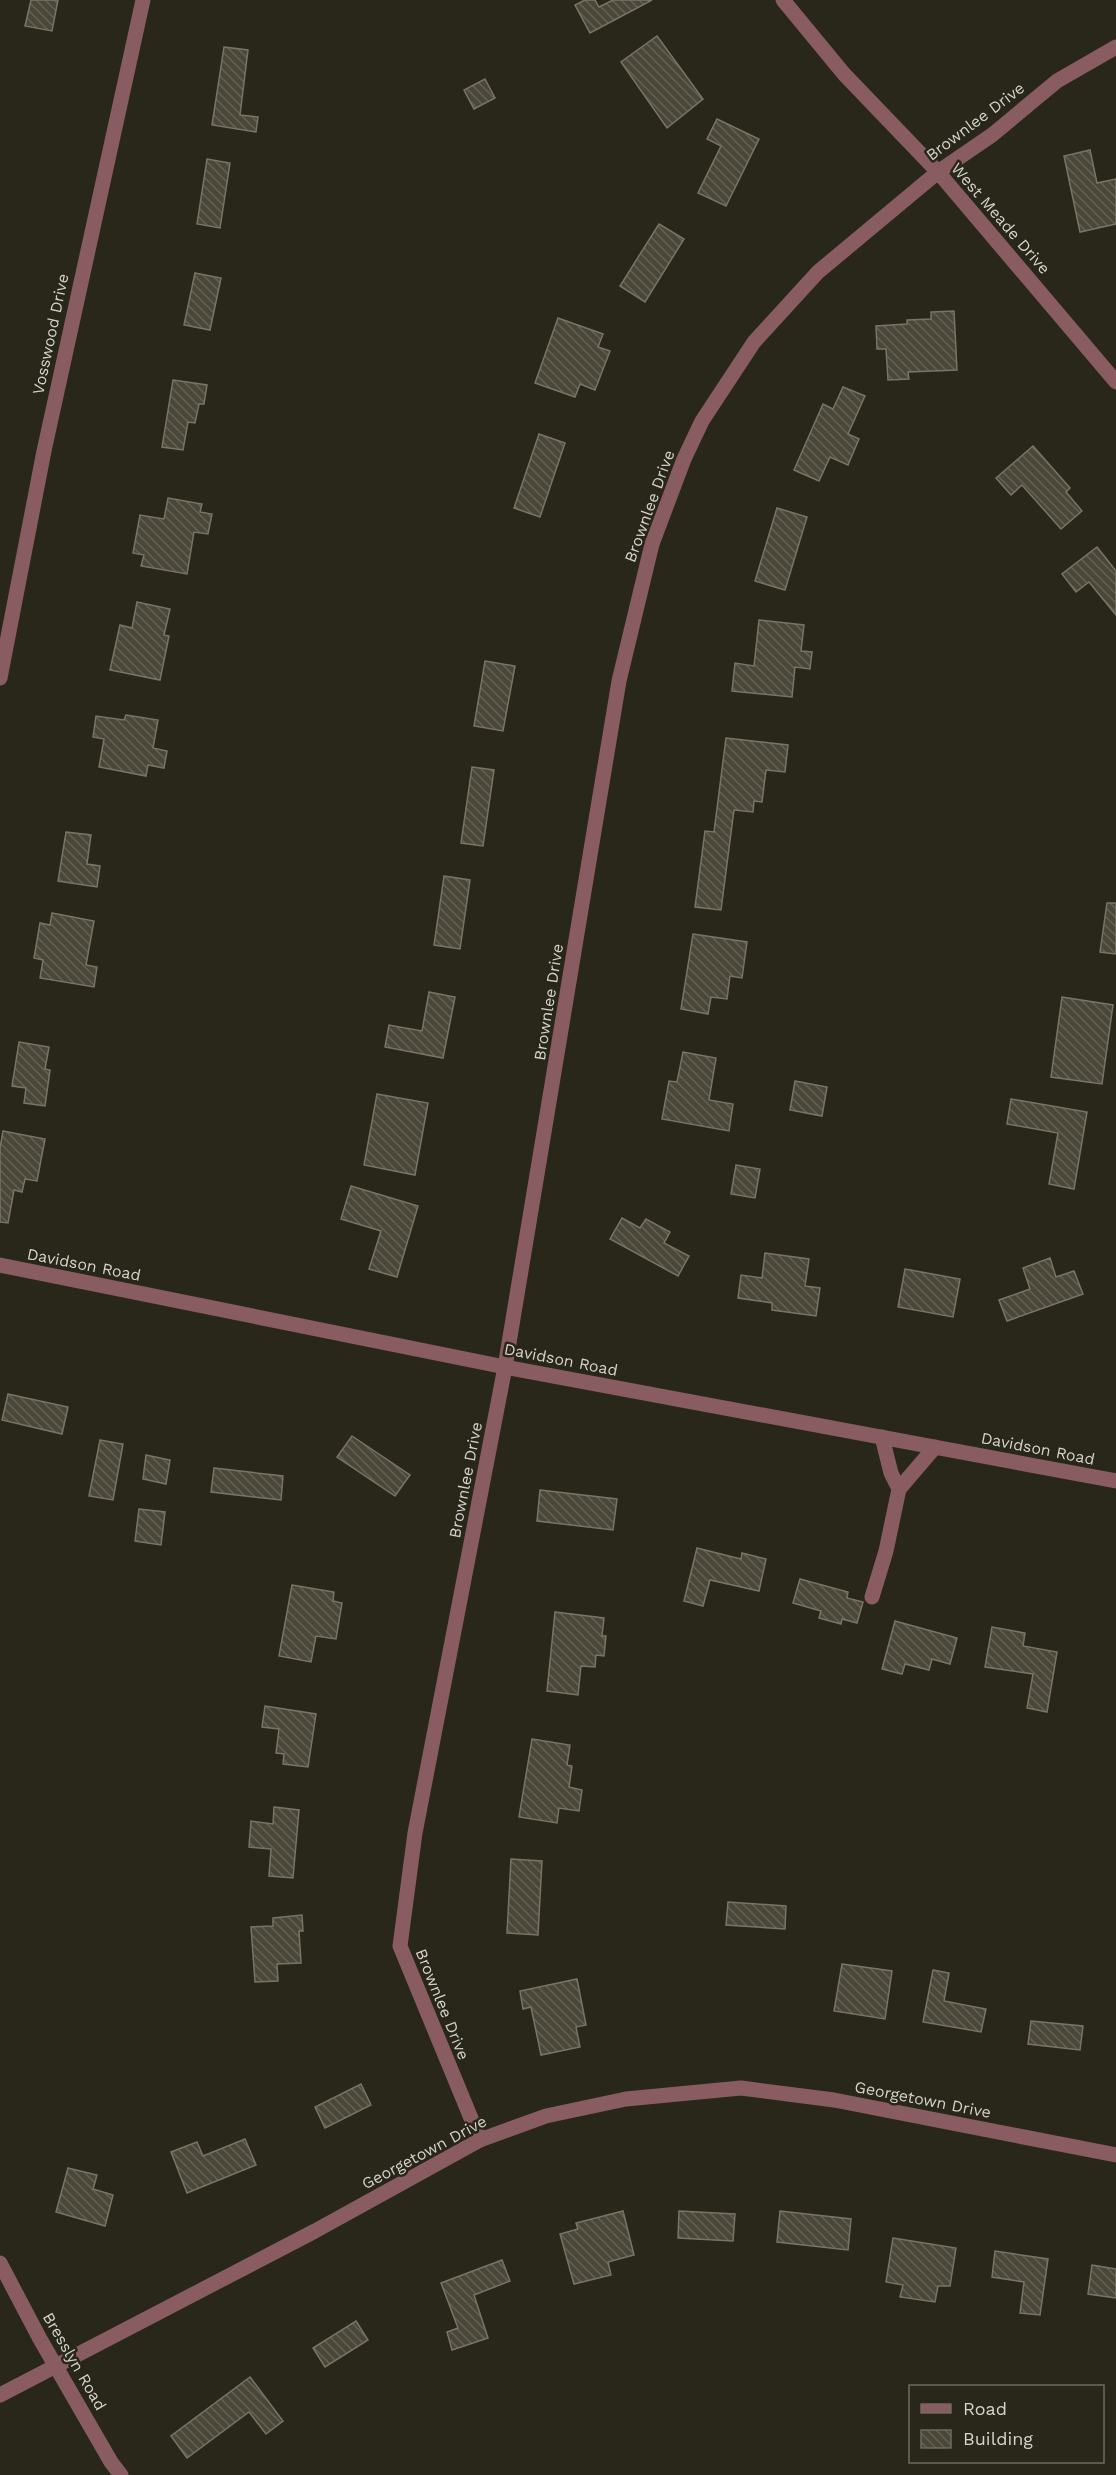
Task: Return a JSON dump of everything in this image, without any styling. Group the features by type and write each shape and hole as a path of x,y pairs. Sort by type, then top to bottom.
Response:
{"street":[{"name":"Vosswood Drive","path":"0,678 40,468 143,0"},
{"name":"West Meade Drive","path":"783,0 844,74 938,172 1116,382"},
{"name":"Brownlee Drive","path":"480,2140 400,1946 415,1833 505,1367 619,681 652,544 684,459 702,421 754,342 818,272 938,172 992,135 1057,81 1116,47"},
{"name":"Davidson Road","path":"0,1266 505,1367 1116,1481"},
{"path":"882,1437 891,1473 900,1489"},
{"path":"872,1597 886,1551 900,1489 935,1447"},
{"name":"Georgetown Drive","path":"0,2395 315,2231 480,2140 546,2116 626,2099 741,2088 834,2100 1116,2155"},
{"name":"Bresslyn Road","path":"0,2263 40,2339 111,2462 121,2475"}],"building":[{"path":"31,0 58,0 52,31 25,26"},
{"path":"585,0 595,0 599,7 613,0 652,0 590,33 575,5"},
{"path":"657,36 703,99 667,128 621,62"},
{"path":"224,47 248,50 240,115 258,117 256,132 212,125"},
{"path":"485,79 495,98 474,109 464,90"},
{"path":"717,119 759,139 726,206 698,193 721,146 707,139"},
{"path":"1090,150 1097,183 1116,179 1116,224 1080,232 1064,156"},
{"path":"207,159 230,163 220,228 197,224"},
{"path":"659,224 684,239 645,302 620,286"},
{"path":"195,273 221,278 210,330 184,325"},
{"path":"954,311 957,370 908,372 909,379 888,380 886,349 877,349 876,326 907,324 907,320 931,319 931,312"},
{"path":"558,318 603,334 598,347 610,351 595,390 580,384 575,397 535,383"},
{"path":"173,380 207,385 204,404 199,404 195,423 188,422 183,450 162,447"},
{"path":"843,387 865,396 848,434 859,439 848,465 830,457 819,481 794,470 823,404 833,409"},
{"path":"539,434 565,443 540,517 514,508"},
{"path":"1033,446 1070,488 1066,492 1082,511 1061,529 1022,485 1011,495 996,478"},
{"path":"168,498 202,504 200,512 212,514 208,534 194,532 187,574 141,566 144,555 133,553 140,515 164,519"},
{"path":"777,508 807,517 785,590 755,581"},
{"path":"1097,547 1116,571 1116,615 1089,582 1076,592 1062,574"},
{"path":"137,602 170,609 164,635 169,636 160,680 110,670 120,625 132,628"},
{"path":"759,620 804,625 801,651 812,652 810,669 795,667 792,697 732,691 735,663 754,666"},
{"path":"485,661 515,666 503,731 474,726"},
{"path":"126,715 158,720 153,748 167,751 164,768 148,765 146,776 99,767 104,739 93,737 96,716 124,720"},
{"path":"726,738 788,745 785,772 766,770 762,802 754,801 753,812 734,810 721,910 695,907 705,831 714,832"},
{"path":"472,767 494,770 483,846 461,843"},
{"path":"66,832 91,835 87,864 100,866 97,887 58,881"},
{"path":"444,876 470,880 460,949 434,945"},
{"path":"1107,903 1116,903 1116,954 1100,952"},
{"path":"52,913 94,921 86,965 97,967 94,987 40,978 43,960 34,958 40,923 50,925"},
{"path":"693,934 747,942 742,978 730,976 727,999 711,997 708,1014 681,1009"},
{"path":"429,992 455,997 443,1058 385,1047 389,1025 422,1031"},
{"path":"1062,997 1113,1005 1102,1084 1051,1077"},
{"path":"19,1042 49,1047 45,1069 50,1070 45,1106 24,1103 26,1088 12,1086"},
{"path":"683,1052 716,1058 709,1100 733,1104 729,1131 662,1119 669,1081 677,1082"},
{"path":"795,1081 827,1087 822,1116 790,1110"},
{"path":"377,1094 428,1103 415,1175 364,1165"},
{"path":"1011,1099 1087,1112 1074,1189 1049,1184 1058,1133 1007,1124"},
{"path":"3,1131 45,1139 37,1181 25,1179 22,1192 14,1190 8,1223 0,1222 0,1148"},
{"path":"736,1165 760,1169 755,1198 731,1194"},
{"path":"351,1186 418,1206 397,1277 369,1269 381,1231 341,1219"},
{"path":"622,1218 640,1228 646,1219 670,1232 664,1243 689,1256 678,1276 610,1239"},
{"path":"765,1253 809,1259 805,1286 820,1288 816,1316 772,1310 772,1303 738,1298 741,1275 762,1278"},
{"path":"1050,1258 1056,1277 1074,1271 1083,1294 1007,1321 999,1300 1030,1289 1023,1268"},
{"path":"905,1269 960,1279 953,1317 898,1307"},
{"path":"8,1394 68,1407 62,1434 2,1420"},
{"path":"352,1436 410,1475 395,1496 337,1457"},
{"path":"100,1440 123,1444 113,1500 89,1496"},
{"path":"146,1455 170,1460 166,1484 143,1479"},
{"path":"214,1468 283,1476 281,1500 211,1492"},
{"path":"540,1490 617,1499 613,1530 537,1521"},
{"path":"139,1509 165,1512 161,1545 135,1541"},
{"path":"697,1548 741,1559 742,1553 766,1559 759,1591 710,1580 703,1606 684,1601"},
{"path":"800,1579 848,1592 847,1598 863,1602 857,1623 842,1619 841,1624 819,1618 821,1611 793,1603"},
{"path":"292,1585 334,1592 333,1601 342,1603 336,1639 316,1636 311,1662 279,1656"},
{"path":"555,1612 604,1618 602,1636 606,1636 604,1656 596,1655 595,1667 581,1666 578,1695 547,1691"},
{"path":"895,1621 957,1638 950,1664 932,1659 929,1670 905,1664 902,1674 882,1669"},
{"path":"992,1627 1025,1633 1023,1646 1057,1652 1047,1712 1027,1708 1033,1674 985,1667"},
{"path":"265,1706 316,1714 308,1767 283,1764 284,1754 276,1753 279,1729 262,1727"},
{"path":"532,1739 570,1745 567,1765 572,1766 569,1787 582,1790 579,1811 559,1808 557,1823 519,1817"},
{"path":"274,1807 299,1810 293,1878 269,1876 271,1849 249,1847 251,1821 273,1824"},
{"path":"511,1859 542,1861 538,1935 507,1933"},
{"path":"728,1902 786,1906 785,1929 726,1925"},
{"path":"302,1915 303,1931 299,1931 301,1963 277,1964 278,1981 255,1982 251,1927 273,1926 273,1918"},
{"path":"842,1964 892,1971 885,2019 834,2011"},
{"path":"933,1970 949,1973 944,2001 986,2009 981,2032 923,2022"},
{"path":"577,1979 586,2025 576,2027 580,2047 541,2055 531,2007 523,2009 520,1991"},
{"path":"1031,2021 1083,2026 1080,2050 1028,2044"},
{"path":"361,2084 371,2105 325,2128 315,2107"},
{"path":"245,2139 256,2165 187,2193 171,2152 197,2142 203,2156"},
{"path":"68,2168 97,2175 93,2189 113,2195 105,2226 56,2212"},
{"path":"623,2211 634,2255 608,2262 611,2275 574,2284 560,2234 578,2229 576,2223"},
{"path":"679,2211 735,2214 733,2241 678,2238"},
{"path":"780,2211 851,2219 848,2250 777,2242"},
{"path":"893,2238 956,2248 950,2286 938,2286 935,2302 900,2297 903,2285 886,2282"},
{"path":"995,2251 1048,2259 1040,2315 1020,2313 1024,2282 992,2277"},
{"path":"502,2260 510,2281 474,2295 488,2338 452,2350 447,2332 458,2328 441,2283"},
{"path":"1092,2265 1116,2269 1116,2298 1088,2294"},
{"path":"356,2321 368,2340 325,2367 313,2348"},
{"path":"250,2377 283,2421 266,2434 249,2412 187,2458 171,2436"}]}
